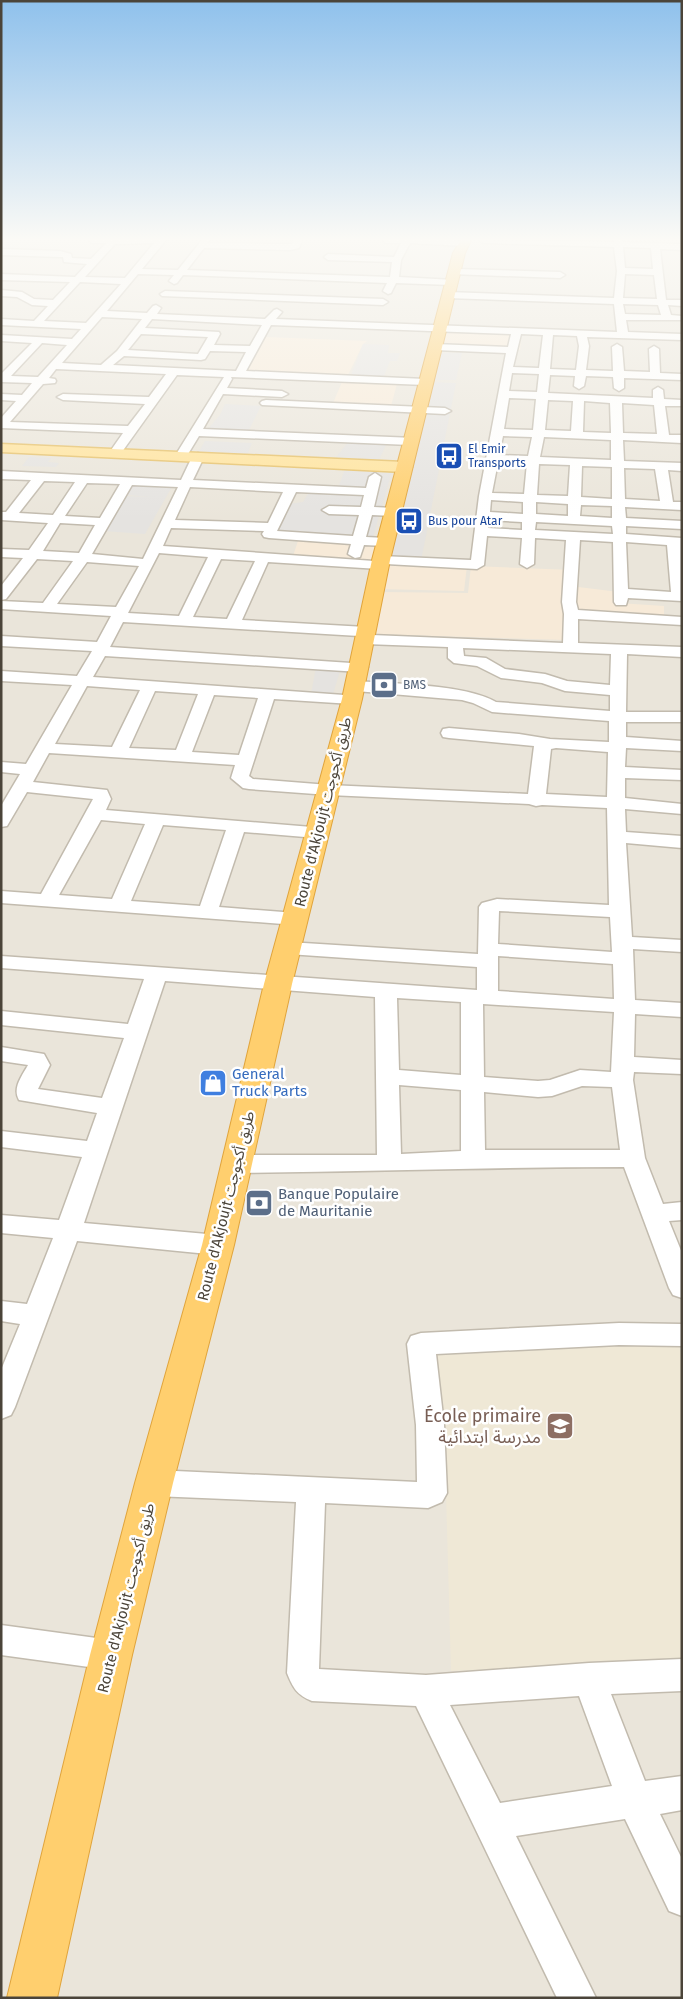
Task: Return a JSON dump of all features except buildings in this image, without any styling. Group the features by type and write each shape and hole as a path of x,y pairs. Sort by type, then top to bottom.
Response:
{"highway":[{"name":"Route d'Akjoujt طريق أكجوجت","path":"32,1998 111,1654 154,1483 218,1245 278,984 360,664 377,505 407,454 429,401 439,333"}],"main road":[{"path":"2,449 198,457 407,454"}],"street":[{"path":"1,425 82,333"},
{"path":"103,369 135,342 137,333"},
{"path":"191,372 215,334 197,333"},
{"path":"181,456 219,388 235,374 266,333"},
{"path":"368,338 370,333"},
{"path":"291,489 269,534 297,537 371,554 477,564 485,496 498,432 505,382 516,343 438,338 419,333"},
{"path":"438,338 524,333"},
{"path":"527,564 530,498 539,433 543,371 548,333"},
{"path":"577,435 583,346 581,333"},
{"path":"587,333 682,337"},
{"path":"481,532 620,538 677,542 680,597 621,598 620,538 620,522 619,503 621,456 618,436 619,391 617,374 621,335"},
{"path":"1,338 74,342"},
{"path":"2,379 40,340"},
{"path":"122,354 204,349 254,349"},
{"path":"654,349 655,376"},
{"path":"5,359 20,360"},
{"path":"53,366 235,374 335,386 429,401"},
{"path":"115,453 174,371"},
{"path":"505,382 543,371 682,377"},
{"path":"2,379 58,381"},
{"path":"505,382 518,383"},
{"path":"505,382 542,387 658,393 682,403"},
{"path":"266,402 326,396 335,386"},
{"path":"37,426 72,387"},
{"path":"219,388 266,402 306,405 346,406 429,401"},
{"path":"658,393 663,438"},
{"path":"1,397 25,398"},
{"path":"56,404 153,401"},
{"path":"292,436 306,405"},
{"path":"336,438 346,406"},
{"path":"1,425 132,430"},
{"path":"196,432 254,431 292,436 336,438 407,454"},
{"path":"498,432 682,439"},
{"path":"493,452 621,456 661,466 682,467"},
{"path":"535,454 576,462 621,456"},
{"path":"4,813 32,770 101,649 155,549 198,457"},
{"path":"574,520 576,462"},
{"path":"661,466 667,505"},
{"path":"1,475 291,489 377,505"},
{"path":"5,516 40,477"},
{"path":"375,477 377,505"},
{"path":"1,596 33,555 83,479"},
{"path":"47,608 83,557 128,481"},
{"path":"485,496 682,506"},
{"path":"329,510 377,505"},
{"path":"5,516 104,522"},
{"path":"483,516 682,525"},
{"path":"166,524 271,527"},
{"path":"570,647 571,614 569,596 573,536"},
{"path":"289,560 297,537"},
{"path":"155,549 289,560 371,554"},
{"path":"1,553 83,557 146,563"},
{"path":"184,621 217,553"},
{"path":"233,624 263,558"},
{"path":"1,605 233,624 479,699 492,707 619,716 682,717"},
{"path":"571,614 682,621"},
{"path":"1,641 101,649 360,664"},
{"path":"455,642 456,658 480,661 495,672 545,679 565,686 619,691"},
{"path":"2,678 82,681 149,687 268,693 360,664 455,642 682,652"},
{"path":"619,649 616,803 619,912 623,951 625,1006 623,1072 633,1158 682,1288"},
{"path":"119,751 149,687"},
{"path":"182,756 208,690"},
{"path":"268,693 240,778 249,784 329,790 616,803 682,809"},
{"path":"449,734 519,739 546,744 682,746"},
{"path":"536,800 542,747 546,744"},
{"path":"44,748 119,751 245,761"},
{"path":"1,767 32,770"},
{"path":"617,772 682,775"},
{"path":"22,786 102,794 102,799 95,813 48,900"},
{"path":"95,813 317,832"},
{"path":"119,906 156,819"},
{"path":"207,913 237,826"},
{"path":"618,837 682,842"},
{"path":"1,897 296,919"},
{"path":"473,1159 472,1085 480,997 488,955 489,907 492,905 619,912"},
{"path":"288,948 488,955 623,951 682,946"},
{"path":"1,962 278,984 682,1010"},
{"path":"1,1406 69,1229 156,975"},
{"path":"386,991 389,1163"},
{"path":"1,1018 137,1032"},
{"path":"1,1054 36,1059 39,1065 27,1089 27,1095 111,1107"},
{"path":"389,1077 472,1085 545,1089 580,1078 682,1067"},
{"path":"1,1139 95,1150"},
{"path":"238,1164 633,1158"},
{"path":"653,1214 682,1211"},
{"path":"1,1224 69,1229 218,1245"},
{"path":"1,1311 36,1315"},
{"path":"154,1483 426,1496 432,1493 430,1425 420,1345 424,1343 618,1334 682,1335"},
{"path":"310,1490 303,1673 306,1680 312,1685 426,1691 589,1679 682,1675"},
{"path":"1,1640 111,1654"},
{"path":"589,1679 635,1801 682,1898"},
{"path":"426,1691 576,1998"},
{"path":"491,1822 682,1793"}],"shaded area":[{"path":"1,333 682,333 682,1998 1,1998"},
{"path":"444,333 522,333 520,350 440,346"},
{"path":"266,337 367,341 363,344 348,375 246,371"},
{"path":"363,344 389,345 388,353 400,353 397,361 390,361 384,376 351,375"},
{"path":"437,353 462,353 456,380 430,380"},
{"path":"342,382 397,384 391,406 333,403"},
{"path":"428,382 456,383 421,561 384,559"},
{"path":"225,404 261,406 248,432 206,431 220,415"},
{"path":"205,441 252,443 247,455 198,453"},
{"path":"349,441 387,443 378,462 334,460"},
{"path":"29,457 51,458 48,462 59,463 56,467 22,466"},
{"path":"346,466 393,468 373,537 270,532 288,504 303,502 309,492 336,494"},
{"path":"133,483 173,485 145,534 103,531 125,496 151,497 126,495"},
{"path":"299,538 377,542 372,563 292,559"},
{"path":"383,562 467,566 464,591 376,589"},
{"path":"471,566 572,570 570,586 619,592 618,603 664,606 664,615 580,610 570,612 566,640 371,634 381,592 468,593"},
{"path":"316,667 341,668 333,694 311,694"},
{"path":"678,1341 682,1358 682,1663 451,1671 446,1493 429,1346"}],"place":[{"name":"El Emir Transports","path":"449,456"},
{"name":"Bus pour Atar","path":"409,521"},
{"name":"BMS","path":"384,685"},
{"name":"General Truck Parts","path":"213,1083"},
{"name":"Banque Populaire de Mauritanie","path":"259,1203"},
{"name":"École primaire مدرسة ابتدائية","path":"560,1426"}]}
